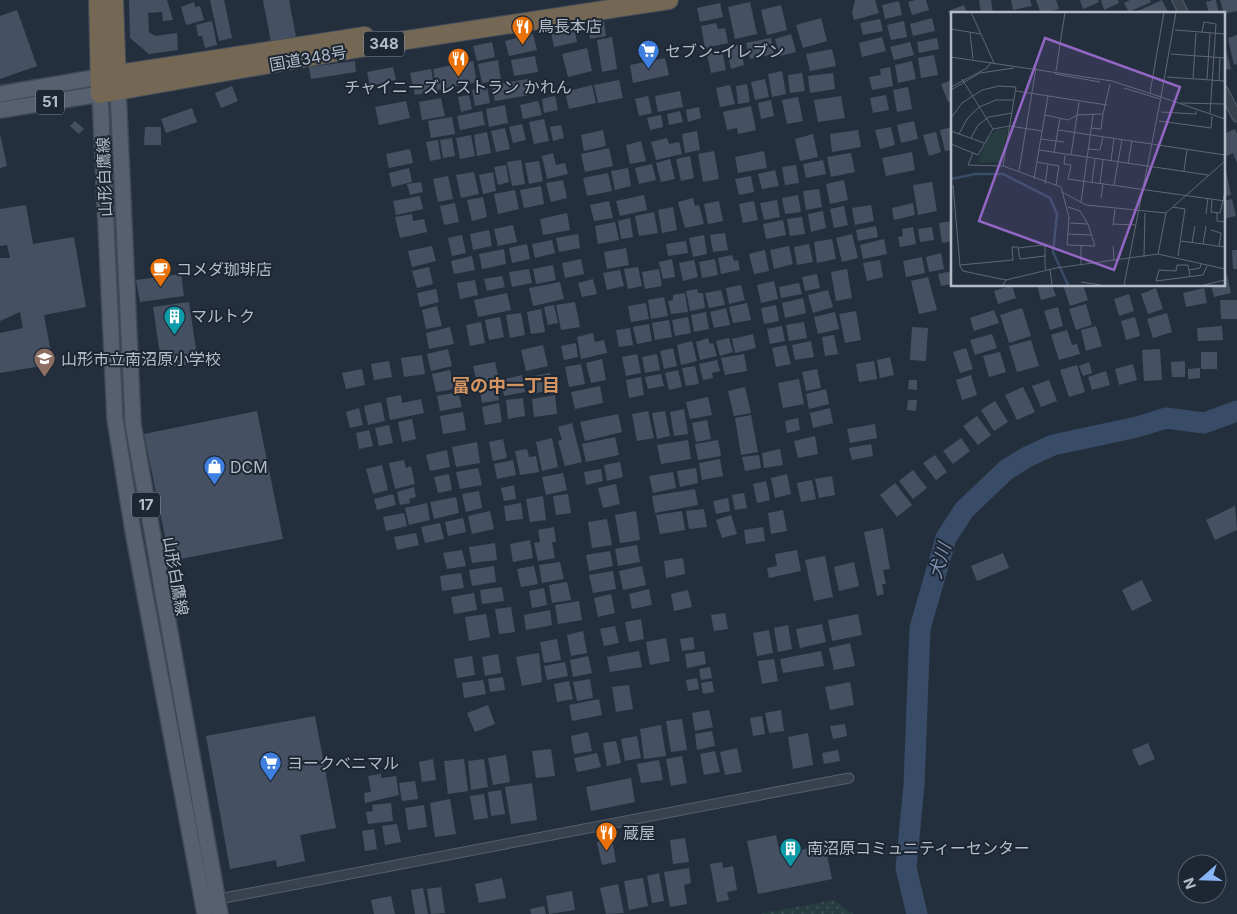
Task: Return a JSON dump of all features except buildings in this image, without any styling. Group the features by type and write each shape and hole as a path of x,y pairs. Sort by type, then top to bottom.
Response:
{"highway":[{"path":"98,0 99,86"},
{"path":"114,0 118,91"},
{"name":"国道348号","path":"117,74 595,0"},
{"name":"国道348号","path":"99,86 118,91 400,41 669,0"},
{"name":"348","path":"99,86 117,74"}],"main road":[{"name":"51","path":"0,94 99,86"},
{"name":"51","path":"0,110 99,86"},
{"name":"山形白鷹線","path":"99,86 115,419 135,540 211,907"},
{"name":"山形白鷹線","path":"118,91 132,424 211,907"}],"street":[{"path":"1177,0 1183,12"},
{"path":"1224,92 1237,117"},
{"path":"211,907 849,778"}],"green space":[{"path":"834,900 853,914 760,914"}],"waterway":[{"name":"犬川","path":"917,914 906,868 914,785 920,628 946,538 964,510 1006,470 1027,457 1053,445 1137,427 1166,418 1204,423 1237,411"}],"place":[{"name":"鳥長本店","path":"522,45"},
{"name":"セブン-イレブン","path":"649,70"},
{"name":"チャイニーズレストラン かれん","path":"458,77"},
{"name":"コメダ珈琲店","path":"160,288"},
{"name":"マルトク","path":"175,335"},
{"name":"山形市立南沼原小学校","path":"45,378"},
{"name":"DCM","path":"214,486"},
{"name":"ヨークベニマル","path":"271,782"},
{"name":"蔵屋","path":"607,852"},
{"name":"南沼原コミュニティーセンター","path":"791,867"}],"district":[{"name":"富の中一丁目","path":"506,386"}]}
